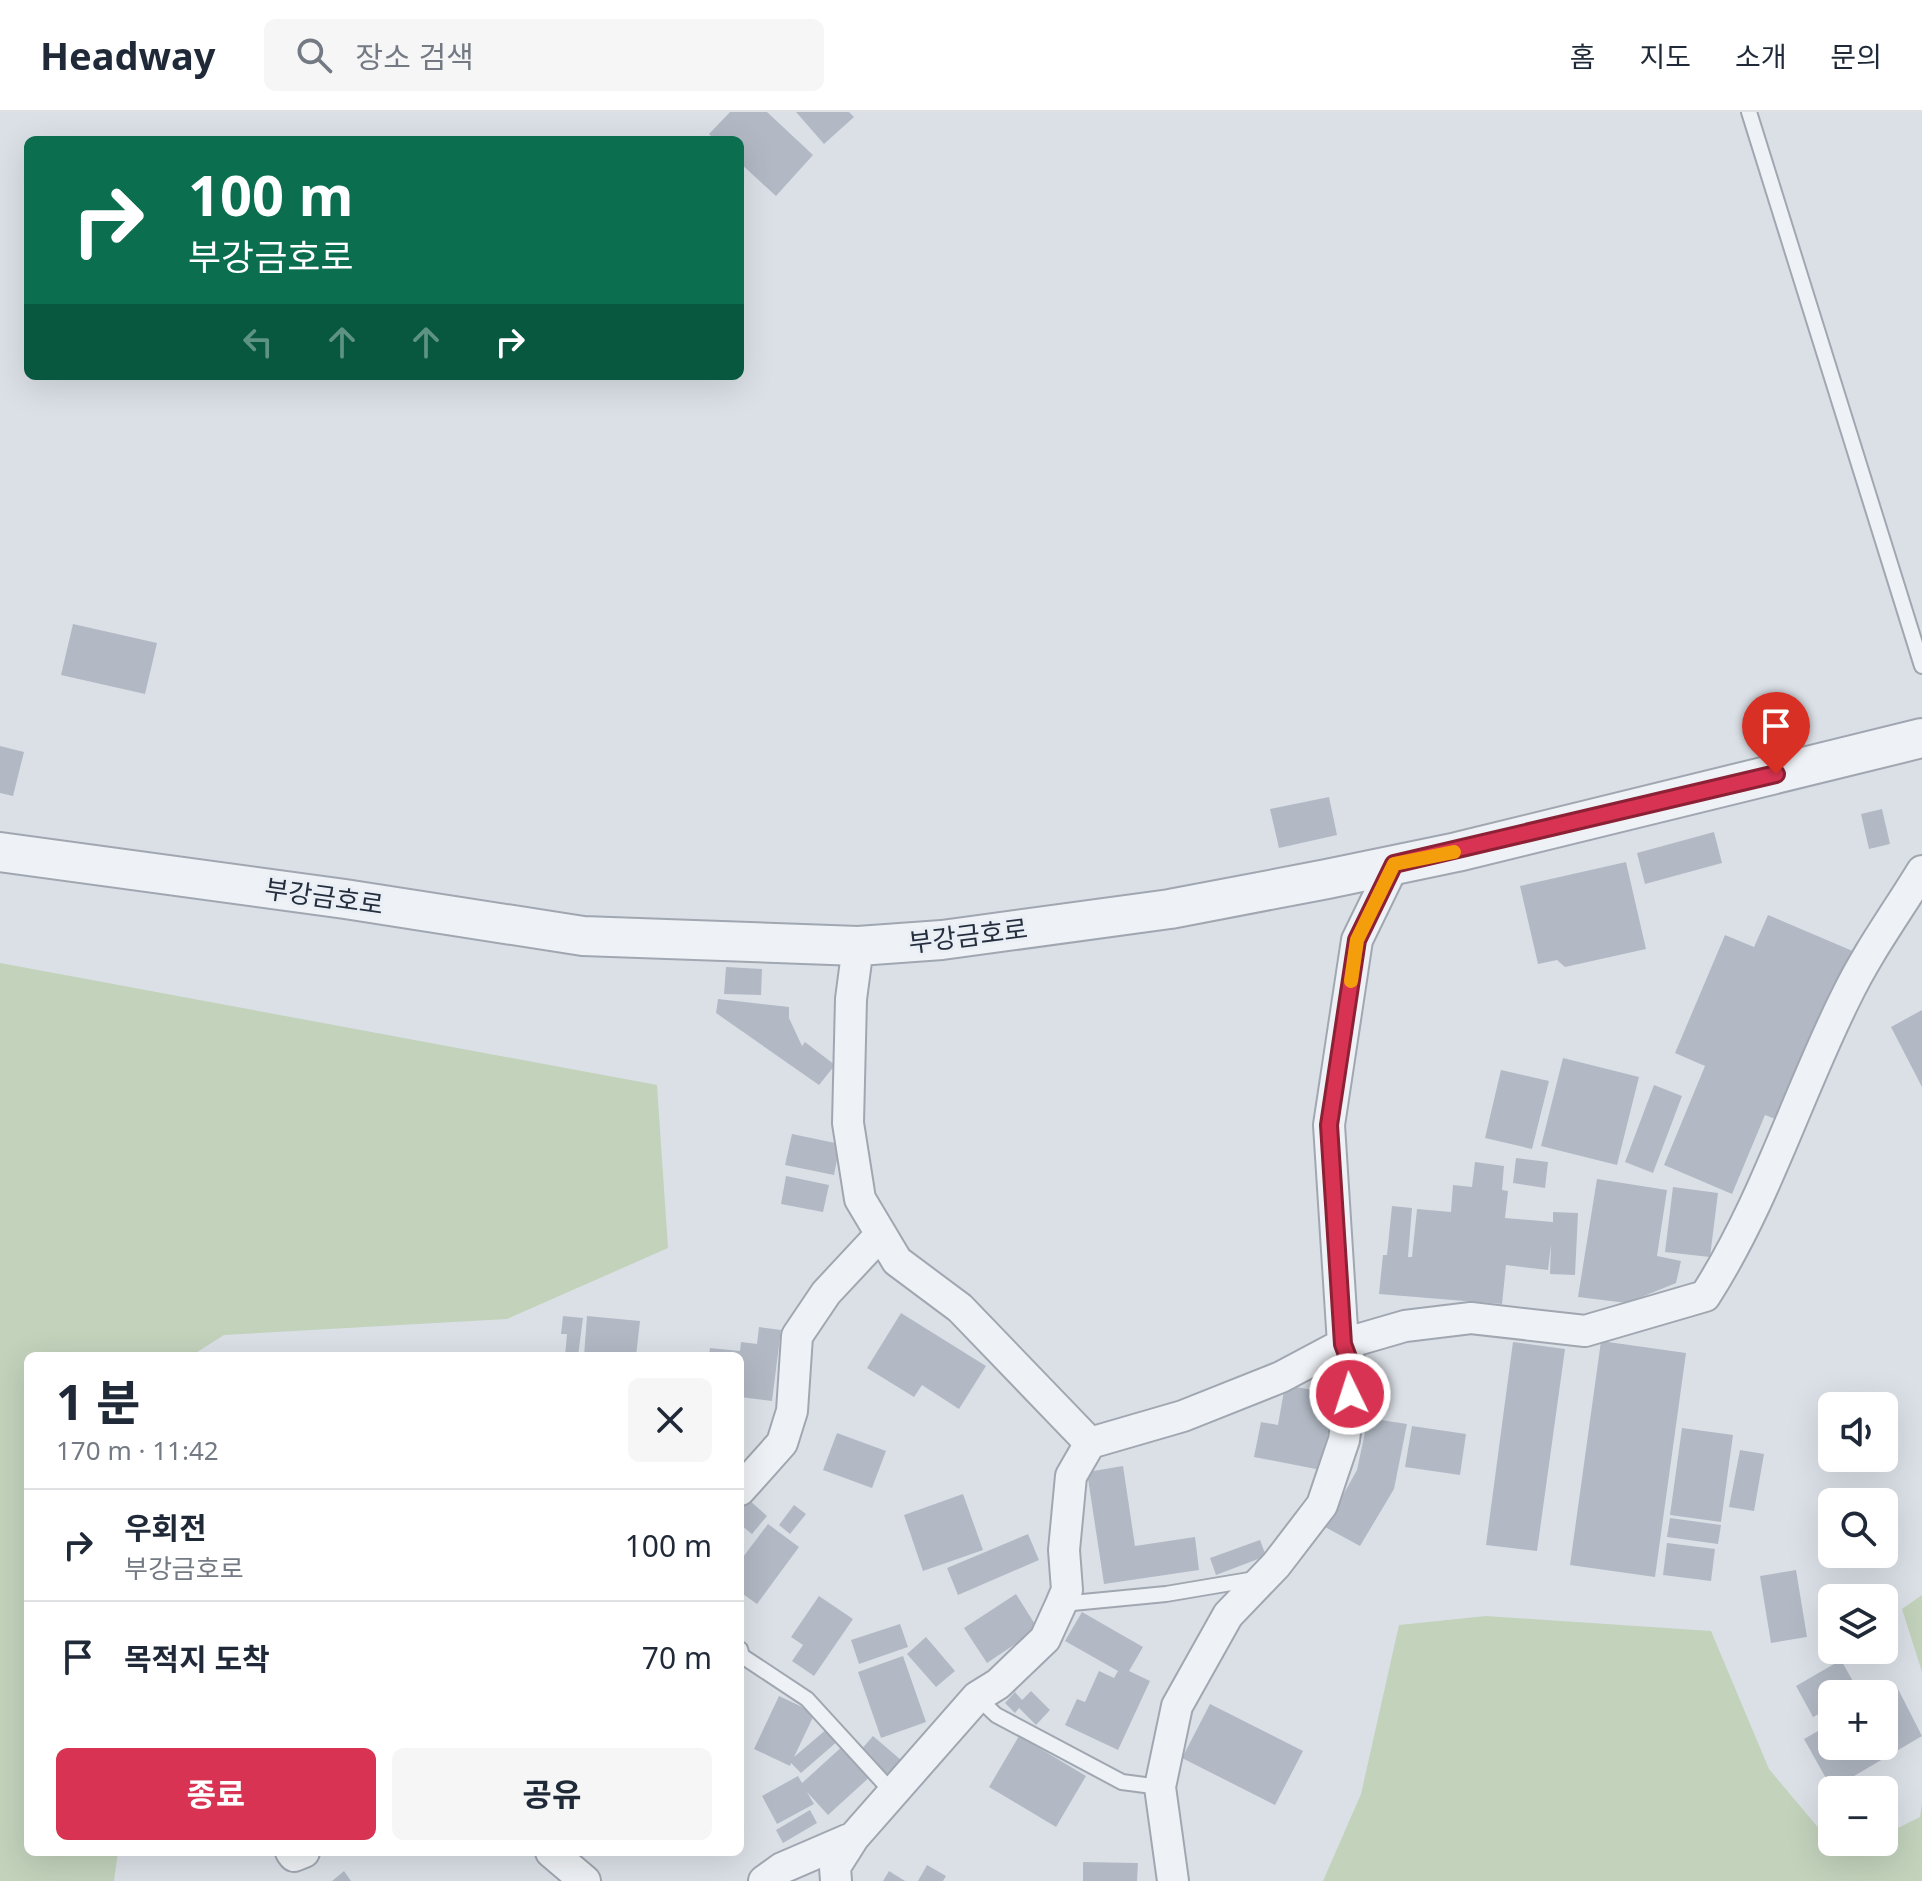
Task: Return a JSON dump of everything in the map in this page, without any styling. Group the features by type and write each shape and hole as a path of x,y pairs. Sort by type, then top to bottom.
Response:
{"street":[{"name":"부강금호로","path":"0,852 345,899 583,936 858,946 942,940 1170,909 1394,864 1922,738"},
{"path":"1173,1881 1160,1787 1177,1706 1228,1615 1263,1578 1322,1505 1344,1440 1353,1371 1343,1344 1329,1125 1357,940 1394,864"},
{"path":"836,1881 835,1867 854,1837 977,1697 998,1684 1045,1639 1067,1590 1064,1550 1071,1476 1090,1443 1183,1416 1281,1377 1343,1344 1405,1326 1471,1318 1585,1331 1705,1296 1723,1268 1791,1125 1847,995 1922,871"},
{"path":"858,946 851,999 848,1123 860,1199 897,1261 960,1308 1090,1443"},
{"path":"744,1486 782,1443 792,1411 797,1336 826,1293 881,1234"},
{"path":"764,1881 782,1868 854,1837"},
{"path":"556,1856 585,1881"}],"lane":[{"path":"1749,112 1922,666"},
{"path":"1061,1604 1166,1594 1263,1578"},
{"path":"744,1657 807,1699 893,1793"},
{"path":"977,1697 996,1715 1122,1782 1160,1787"}],"green space":[{"path":"0,963 657,1085 668,1248 507,1319 224,1335 197,1352 24,1352 24,1856 117,1856 114,1881 0,1881"},
{"path":"1922,1595 1922,1672 1902,1609"},
{"path":"1486,1616 1711,1631 1769,1769 1818,1827 1818,1856 1898,1856 1898,1828 1920,1817 1922,1803 1922,1881 1323,1881 1361,1794 1399,1625"}],"building":[{"path":"730,112 767,112 813,155 776,196 744,167 744,136 709,134"},
{"path":"796,112 849,112 854,117 824,144"},
{"path":"73,624 157,643 145,694 61,675"},
{"path":"0,746 24,752 13,796 0,793"},
{"path":"1329,797 1337,835 1279,848 1270,809"},
{"path":"1882,809 1890,844 1869,849 1861,814"},
{"path":"1714,832 1722,863 1645,884 1637,853"},
{"path":"1626,862 1646,949 1565,967 1557,960 1538,964 1520,886"},
{"path":"1768,915 1855,952 1783,1122 1765,1115 1732,1194 1664,1165 1705,1066 1675,1053 1725,935 1754,947"},
{"path":"726,967 762,969 761,995 724,994"},
{"path":"718,999 789,1007 789,1018 802,1046 805,1042 835,1065 819,1085 716,1013"},
{"path":"1922,1010 1922,1087 1891,1027"},
{"path":"1563,1058 1639,1077 1617,1165 1541,1146"},
{"path":"1501,1070 1549,1081 1532,1149 1485,1138"},
{"path":"1654,1085 1682,1096 1653,1173 1625,1162"},
{"path":"792,1134 840,1144 834,1175 785,1165"},
{"path":"1516,1158 1548,1162 1545,1188 1513,1183"},
{"path":"1475,1162 1504,1166 1502,1190 1508,1191 1505,1218 1553,1222 1553,1212 1578,1213 1575,1275 1550,1274 1551,1244 1548,1270 1506,1265 1502,1304 1379,1294 1392,1206 1412,1208 1408,1257 1412,1257 1417,1209 1451,1212 1453,1185 1472,1187"},
{"path":"786,1176 829,1185 823,1212 781,1204"},
{"path":"1597,1179 1667,1190 1657,1256 1681,1261 1676,1283 1627,1303 1578,1297"},
{"path":"1673,1187 1718,1193 1710,1257 1665,1252"},
{"path":"901,1313 986,1366 959,1409 922,1385 914,1397 867,1368"},
{"path":"563,1316 583,1318 579,1352 565,1352 567,1334 561,1334"},
{"path":"587,1316 640,1321 636,1352 584,1352"},
{"path":"759,1327 781,1330 772,1401 744,1398 744,1352 710,1352 710,1348 740,1351 741,1342 757,1344"},
{"path":"1601,1341 1686,1353 1655,1577 1570,1565"},
{"path":"1513,1342 1565,1349 1537,1551 1486,1545"},
{"path":"1285,1385 1335,1394 1321,1470 1254,1457 1261,1422 1278,1425"},
{"path":"1368,1418 1407,1424 1394,1489 1360,1546 1325,1527 1357,1470"},
{"path":"1412,1426 1466,1434 1460,1475 1405,1467"},
{"path":"1682,1428 1733,1435 1721,1522 1670,1515"},
{"path":"837,1433 886,1451 872,1488 823,1470"},
{"path":"1740,1450 1764,1454 1754,1511 1729,1507"},
{"path":"1123,1466 1135,1546 1195,1537 1199,1570 1104,1584 1087,1472"},
{"path":"963,1494 983,1550 923,1571 904,1515"},
{"path":"744,1496 767,1516 752,1534 744,1528"},
{"path":"794,1505 806,1514 790,1534 779,1525"},
{"path":"1670,1518 1721,1525 1718,1544 1667,1537"},
{"path":"768,1524 799,1547 757,1604 744,1595 744,1556"},
{"path":"1028,1534 1039,1560 958,1595 947,1568"},
{"path":"1260,1540 1266,1556 1216,1575 1210,1558"},
{"path":"1667,1543 1715,1549 1711,1581 1663,1575"},
{"path":"1796,1570 1807,1637 1771,1643 1760,1576"},
{"path":"1016,1594 1038,1629 987,1663 964,1628"},
{"path":"819,1596 853,1619 814,1676 792,1661 803,1645 791,1637"},
{"path":"1082,1612 1143,1647 1129,1671 1150,1681 1118,1750 1065,1725 1077,1699 1085,1702 1099,1671 1114,1678 1118,1671 1065,1641"},
{"path":"900,1624 908,1647 859,1664 851,1640"},
{"path":"926,1637 955,1671 936,1687 907,1654"},
{"path":"903,1656 926,1722 881,1738 858,1672"},
{"path":"1834,1664 1843,1664 1852,1680 1818,1680 1818,1714 1813,1717 1796,1686"},
{"path":"1898,1689 1922,1736 1898,1750"},
{"path":"1031,1691 1050,1710 1036,1725 1019,1708 1015,1713 1005,1703 1015,1692 1022,1700"},
{"path":"779,1696 815,1713 794,1757 828,1728 839,1740 801,1773 791,1763 790,1766 754,1749"},
{"path":"1210,1704 1303,1751 1275,1805 1182,1758"},
{"path":"1818,1731 1818,1760 1881,1760 1854,1776 1825,1776 1804,1739"},
{"path":"873,1736 901,1760 889,1775 860,1751"},
{"path":"1019,1736 1086,1776 1056,1827 989,1787"},
{"path":"845,1744 873,1774 828,1815 807,1792 814,1804 777,1824 762,1796 798,1776 802,1783"},
{"path":"810,1810 817,1823 783,1843 776,1830"},
{"path":"1083,1862 1138,1863 1137,1881 1083,1881"},
{"path":"927,1865 946,1876 943,1881 918,1881"},
{"path":"344,1871 351,1881 332,1881"},
{"path":"889,1871 905,1881 883,1881"}],"slow traffic":[{"path":"1351,981 1357,940 1394,864 1454,852"}],"route":[{"path":"1350,1394 1353,1371 1343,1344 1329,1125 1357,940 1394,864 1457,852 1776,774"}]}
